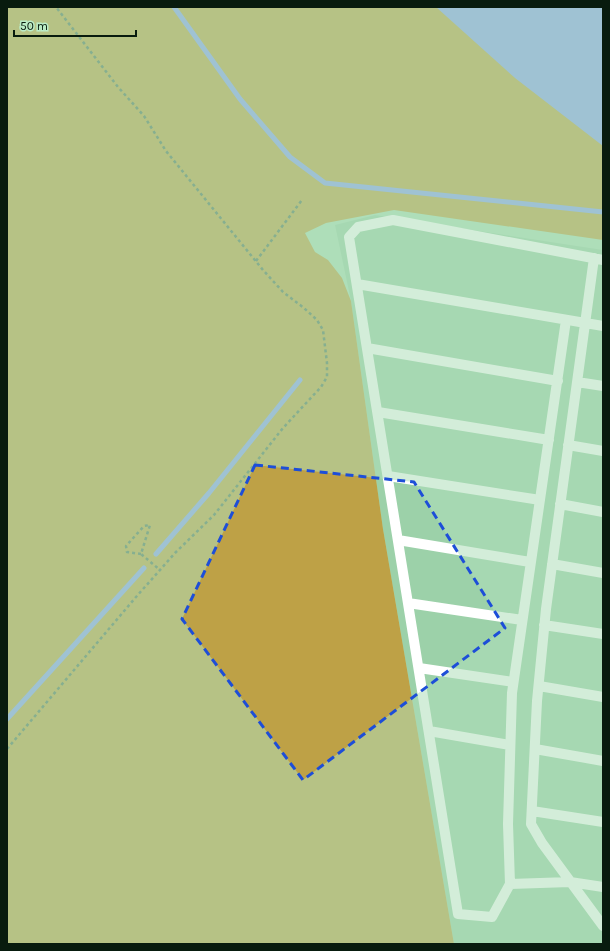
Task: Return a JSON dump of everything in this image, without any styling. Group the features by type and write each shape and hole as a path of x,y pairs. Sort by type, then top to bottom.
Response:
{"lane":[{"path":"566,320 513,682 508,824 510,884 492,917 458,914 349,237 358,227 393,220 598,259 585,323 544,624 538,686 531,824 542,843 603,926"},
{"path":"357,284 603,326"},
{"path":"367,348 558,381"},
{"path":"577,382 603,386"},
{"path":"378,412 549,440"},
{"path":"568,445 603,451"},
{"path":"388,476 540,500"},
{"path":"560,504 603,512"},
{"path":"398,540 530,562"},
{"path":"552,564 603,573"},
{"path":"408,603 522,620"},
{"path":"544,624 603,634"},
{"path":"419,668 513,682"},
{"path":"538,686 603,697"},
{"path":"429,730 510,746"},
{"path":"535,749 603,760"},
{"path":"532,811 603,822"},
{"path":"510,884 570,882 603,886"}],"path":[{"path":"7,749 160,570 214,515 288,423 321,388 326,377 327,363 323,330 317,320 283,292 256,260 166,151 144,116 118,87 56,7"},
{"path":"256,260 269,241 302,200"},
{"path":"141,554 150,526 144,526 126,546 127,552 141,554 160,570"}],"highlighted area":[{"path":"255,465 414,482 505,628 303,780 182,619"}],"shaded area":[{"path":"7,7 603,7 603,240 394,210 326,223 305,233 315,252 328,260 342,278 351,301 383,529 454,944 7,944"},
{"path":"375,215 603,250 603,944 454,944 383,529 351,301 335,225"}],"water":[{"path":"436,7 603,7 603,146 515,78"}],"waterway":[{"path":"174,7 240,99 290,157 325,183 603,212"},
{"path":"156,554 209,493 300,380"},
{"path":"7,719 144,568"}]}
